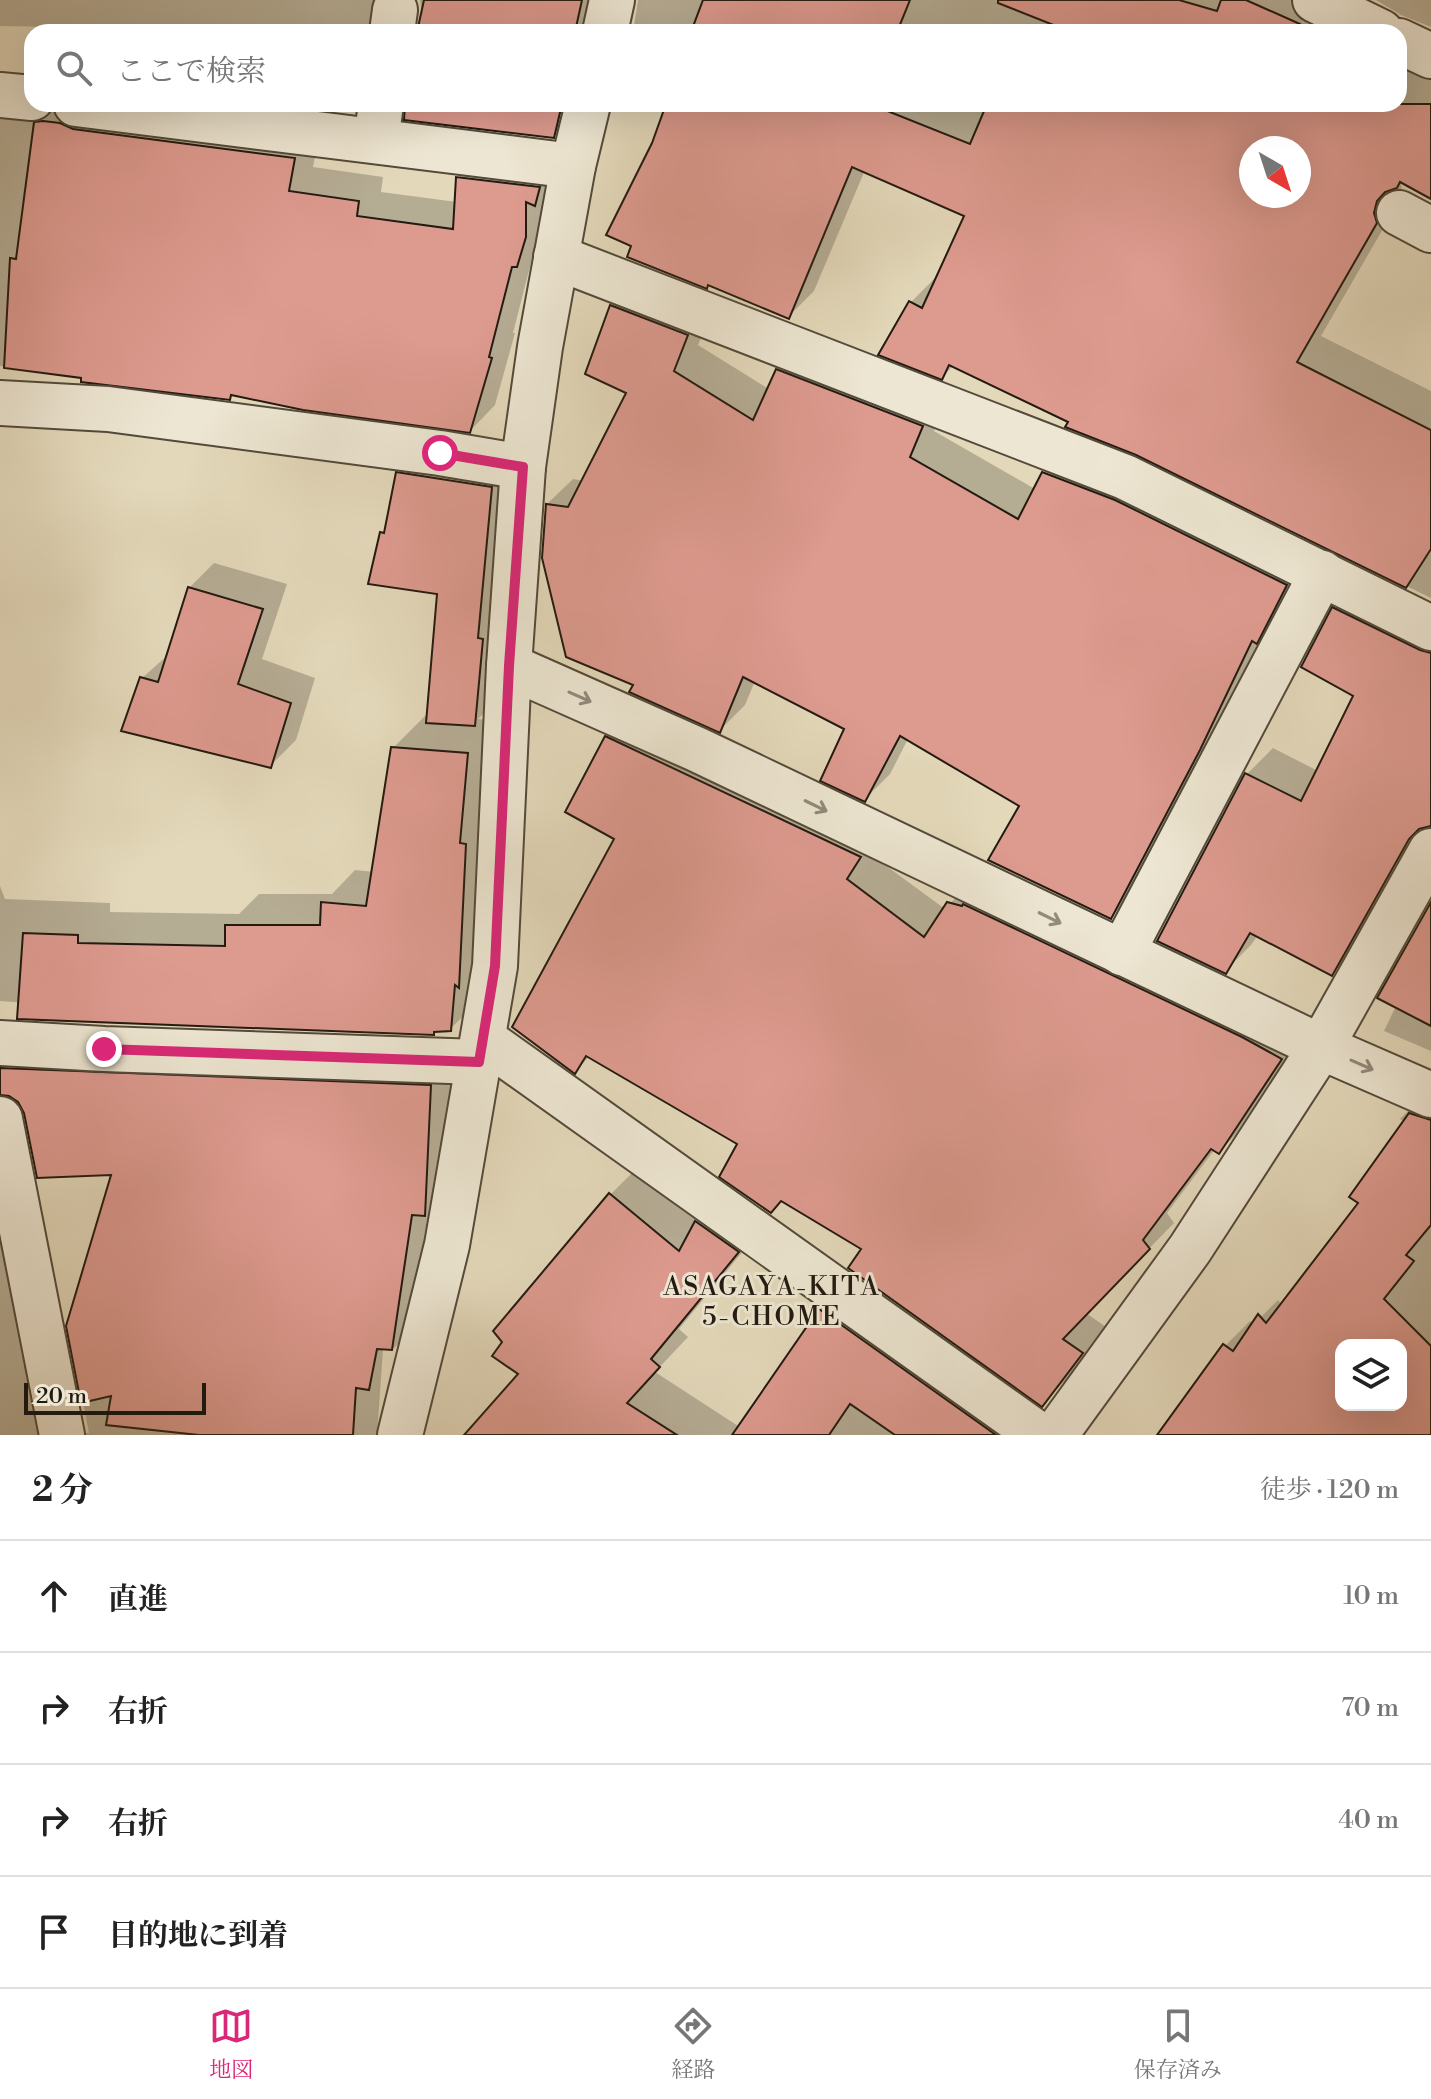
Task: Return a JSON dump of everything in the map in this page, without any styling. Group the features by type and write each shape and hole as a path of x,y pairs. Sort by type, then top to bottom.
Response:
{"street":[{"path":"607,24 612,0"},
{"path":"1315,0 1364,24"},
{"path":"1407,45 1431,56"},
{"path":"0,95 24,97"},
{"path":"204,112 379,123 573,166"},
{"path":"400,1435 447,1245 495,966 509,666 523,467 556,257 586,112"},
{"path":"556,257 1125,477 1431,628"},
{"path":"0,403 108,409 523,467"},
{"path":"1122,953 1322,573"},
{"path":"509,666 696,749 1321,1047 1431,1095"},
{"path":"1055,1435 1190,1249 1321,1047 1431,851"},
{"path":"0,1043 104,1049 481,1051 1039,1435"},
{"path":"0,1119 62,1435"}],"building":[{"path":"424,0 582,0 577,24 419,24"},
{"path":"703,0 910,0 900,24 694,24"},
{"path":"998,0 1179,0 1217,11 1221,0 1246,0 1300,24 1051,24 998,3"},
{"path":"1407,104 1431,104 1431,199 1400,182 1397,188 1385,192 1377,201 1374,213 1377,223 1297,362 1431,430 1431,549 1406,588 1136,455 1065,427 1068,422 949,365 942,380 878,355 909,301 922,308 964,216 852,167 789,319 708,285 707,289 627,257 631,246 606,235 652,143 663,112 890,112 970,144 984,112 1407,112"},
{"path":"404,112 560,112 554,138 404,120"},
{"path":"34,122 60,123 73,129 295,158 289,191 359,201 357,216 453,229 456,177 540,187 535,206 526,202 526,237 517,267 512,267 489,357 492,358 470,433 303,410 231,395 230,400 81,382 81,378 4,368 10,258 16,259"},
{"path":"610,305 688,335 674,371 753,420 776,369 923,426 910,457 1018,519 1042,472 1115,500 1287,585 1257,644 1252,641 1200,750 1111,919 988,860 1019,806 900,736 865,802 820,781 844,729 743,677 720,733 629,692 633,685 566,657 542,558 546,504 568,507 626,393 585,374"},
{"path":"396,472 492,487 478,638 483,639 475,726 426,723 437,594 368,584 380,532 384,533"},
{"path":"188,587 263,609 238,684 291,703 271,768 121,731 140,677 158,682"},
{"path":"1332,607 1431,653 1431,826 1419,829 1409,839 1332,976 1250,933 1226,974 1157,941 1245,773 1301,801 1353,696 1301,667"},
{"path":"605,736 861,857 847,879 924,937 947,902 963,904 1282,1059 1219,1154 1211,1149 1143,1240 1150,1249 1063,1339 1083,1353 1042,1407 848,1268 861,1249 781,1201 771,1213 719,1177 737,1144 586,1056 575,1074 512,1027 614,839 565,812"},
{"path":"391,747 468,753 460,843 466,844 459,988 455,985 451,1031 434,1032 434,1035 17,1019 23,933 78,935 78,943 225,946 225,925 320,925 321,902 366,906"},
{"path":"1431,902 1431,1026 1377,998"},
{"path":"0,1068 431,1085 425,1216 412,1215 392,1350 377,1349 369,1390 356,1388 353,1435 199,1435 106,1425 111,1396 81,1403 66,1326 111,1175 37,1178 24,1113 18,1102 0,1095"},
{"path":"1409,1113 1431,1120 1431,1225 1406,1255 1414,1261 1384,1299 1431,1346 1431,1435 1157,1435 1223,1344 1233,1351 1258,1314 1266,1323 1358,1203 1349,1197"},
{"path":"609,1193 679,1251 695,1221 739,1252 651,1359 660,1367 627,1403 677,1435 464,1435 518,1374 492,1356 502,1342 493,1331"},
{"path":"819,1309 996,1435 895,1435 850,1404 829,1435 732,1435"}],"district":[{"name":"ASAGAYA-KITA 5-CHOME","path":"772,1302"}],"route":[{"path":"104,1049 479,1062 495,966 509,666 523,467 440,453"}]}
